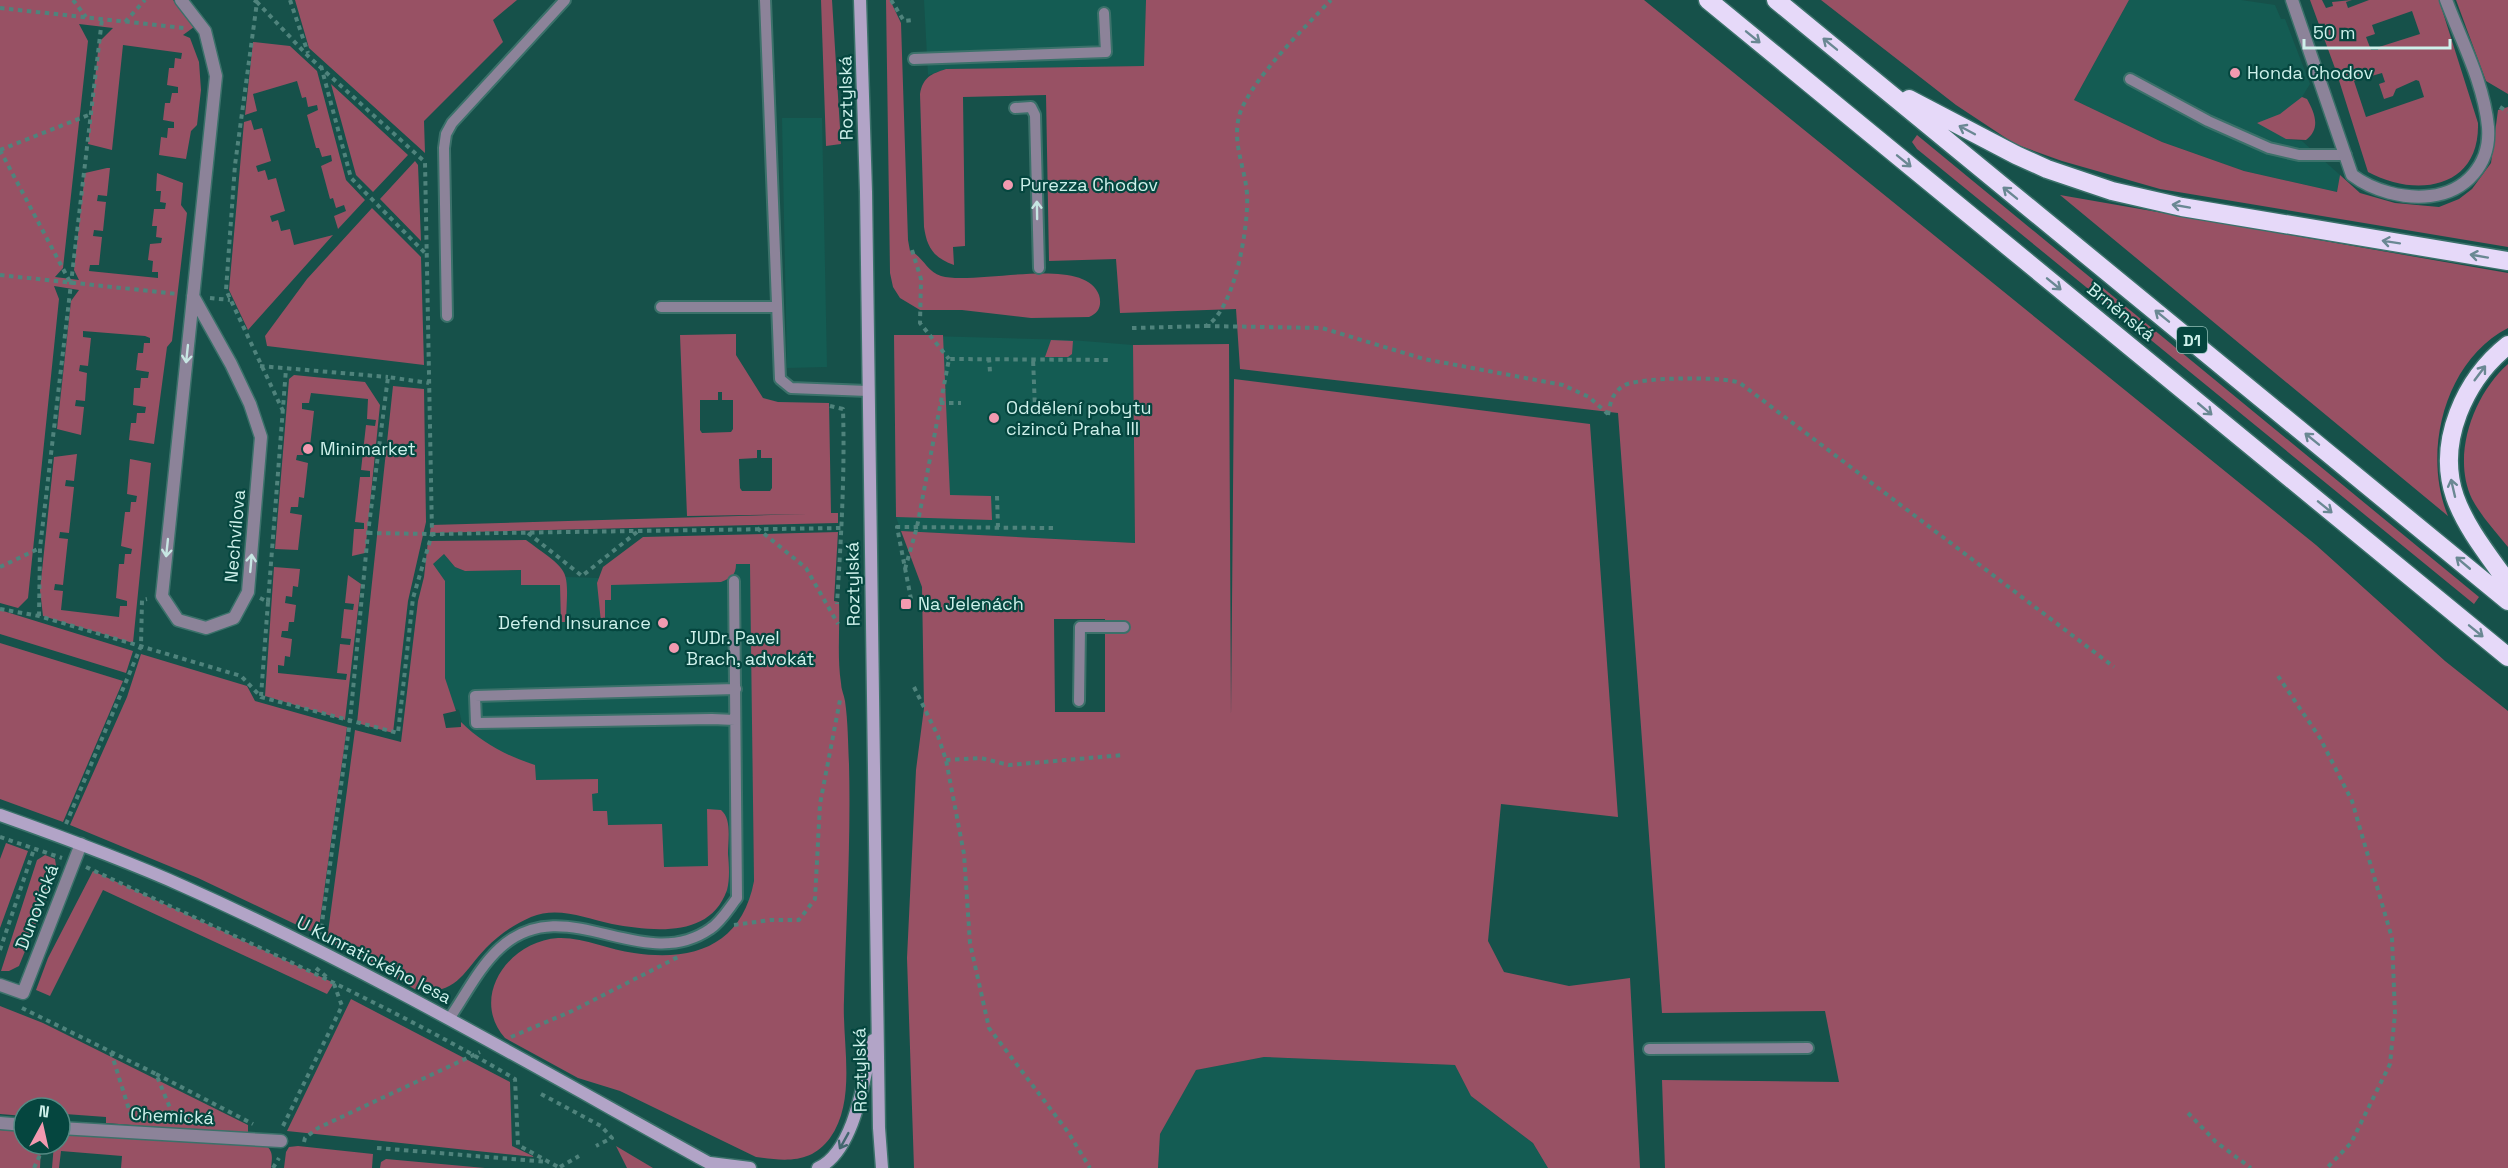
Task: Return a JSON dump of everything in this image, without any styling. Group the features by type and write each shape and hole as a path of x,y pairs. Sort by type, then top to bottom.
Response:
{"highway":[{"name":"Brněnská","path":"1708,0 2508,657"},
{"name":"Brněnská","path":"1776,0 2508,601"},
{"path":"1875,81 2016,155 2047,169 2112,191 2182,207 2508,261"},
{"path":"2508,345 2487,363 2465,396 2453,435 2450,466 2451,482 2460,508 2508,584"}],"main road":[{"name":"Roztylská","path":"860,0 863,62 882,1168"},
{"name":"U Kunratického lesa","path":"0,815 81,844 185,887 315,949 449,1019 713,1166"},
{"path":"818,1168 836,1154 847,1137 878,1025"},
{"path":"713,1166 750,1168"}],"street":[{"path":"162,596 216,75 206,31 181,0"},
{"path":"2292,0 2352,175 2364,184 2383,191 2420,197 2440,195 2459,189 2473,176 2483,157 2488,128 2482,95 2446,0"},
{"name":"Nechvílova","path":"162,596 178,620 206,628 234,618 248,592 261,437 250,404 231,364 193,296"},
{"name":"Dunovická","path":"0,985 23,993 81,844"},
{"name":"Chemická","path":"72,1129 281,1141"}],"lane":[{"path":"447,316 444,148 446,134 452,123 565,0"},
{"path":"765,0 780,379 791,388 868,391"},
{"path":"914,58 1106,52 1104,13"},
{"path":"2130,79 2208,121 2269,148 2299,155 2346,155"},
{"path":"1015,108 1031,107 1035,115 1039,268"},
{"path":"661,307 776,307"},
{"path":"449,1019 500,947 527,932 542,926 559,925 583,928 640,942 667,943 689,939 710,929 737,898 734,581"},
{"path":"1079,701 1080,627 1124,627"},
{"path":"735,720 476,723 475,696 736,689"},
{"path":"1649,1049 1808,1048"}],"path":[{"path":"73,0 86,17"},
{"path":"125,22 145,0"},
{"path":"290,0 308,56"},
{"path":"891,0 904,21 913,20"},
{"path":"1206,326 1212,322 1223,305 1236,269 1245,228 1247,191 1236,141 1241,111 1255,85 1332,0"},
{"path":"0,609 39,616 241,676 261,697 398,733 412,598 432,534 425,162 308,56 256,1"},
{"path":"256,1 235,165 226,290 283,411"},
{"path":"0,8 206,31"},
{"path":"39,616 40,548 102,19"},
{"path":"321,66 351,177 427,255"},
{"path":"70,282 0,150 91,114"},
{"path":"912,250 921,279 920,323 949,359"},
{"path":"0,275 230,300"},
{"path":"1132,328 1206,326 1323,328 1424,359 1563,385 1589,396 1608,415 1615,393 1632,382 1694,378 1740,382 2114,667"},
{"path":"989,358 990,372"},
{"path":"1024,409 1035,409 1033,358"},
{"path":"949,359 1112,360"},
{"path":"905,569 917,527 949,359"},
{"path":"260,366 388,377 429,383"},
{"path":"261,697 286,369"},
{"path":"320,938 350,721 368,533 388,377"},
{"path":"940,403 961,404"},
{"path":"829,406 843,409 842,558 837,604"},
{"path":"997,496 998,527"},
{"path":"911,599 897,527 1053,528"},
{"path":"757,528 806,568 838,624"},
{"path":"368,533 842,528"},
{"path":"527,532 582,576 638,531"},
{"path":"0,567 40,548"},
{"path":"248,592 268,602"},
{"path":"55,856 141,646 142,600 162,596"},
{"path":"2278,675 2320,738 2352,801 2392,938 2395,1014 2390,1064 2351,1143 2327,1168"},
{"path":"914,687 938,736 946,760 964,854 970,943 989,1028 1068,1132 1090,1168"},
{"path":"946,760 981,758 1009,765 1124,755"},
{"path":"0,837 74,862 334,983 474,1055 515,1079 518,1145 553,1162 560,1168 579,1156"},
{"path":"0,950 34,849"},
{"path":"281,1141 283,1123 342,1006 334,983 309,962"},
{"path":"19,1007 250,1120 253,1123 253,1139"},
{"path":"304,1142 305,1138 318,1128 494,1044"},
{"path":"111,1051 136,1132"},
{"path":"156,1074 181,1135"},
{"path":"541,1094 601,1126 612,1138 596,1146"},
{"path":"2188,1113 2216,1142 2251,1168"},
{"path":"377,1148 553,1162"},
{"path":"273,1168 279,1158"},
{"path":"548,1168 553,1162"}],"shaded area":[{"path":"0,0 173,0 189,17 194,27 183,35 190,38 199,62 201,90 197,125 191,131 186,159 159,155 161,137 167,138 168,128 174,128 174,122 163,120 165,103 170,103 172,93 178,93 178,87 167,85 169,68 174,68 175,58 181,59 182,53 123,45 112,150 88,144 99,42 113,28 79,24 88,41 63,268 55,277 79,280 74,270 85,173 110,168 107,196 98,195 97,201 106,202 103,231 94,230 93,236 102,237 99,265 90,265 89,271 158,278 158,272 152,272 153,261 148,260 150,244 161,243 162,238 156,237 157,226 152,226 154,209 165,209 166,203 160,202 161,191 156,191 157,173 183,183 181,205 187,213 172,341 167,347 154,444 129,440 131,423 136,423 137,413 145,413 146,407 133,405 134,388 140,388 141,378 148,378 149,372 136,370 138,353 143,353 144,343 150,343 150,338 145,336 83,331 83,337 91,338 88,366 80,365 79,371 87,373 85,401 76,400 75,406 84,407 81,435 57,429 71,301 79,290 54,286 59,299 28,598 18,608 0,603"},
{"path":"295,0 517,0 493,20 503,42 424,121 425,153 309,48"},
{"path":"821,0 832,0 841,144 826,146"},
{"path":"886,0 890,0 901,23 910,251 941,276 957,278 1052,274 1073,276 1090,283 1099,295 1099,308 1089,317 1031,318 962,310 920,310 900,298 893,287 890,273"},
{"path":"924,0 1146,0 1145,66 947,69 928,75"},
{"path":"1146,0 1644,0 2316,545 2445,661 2508,711 2508,1168 1665,1168 1662,1080 1839,1082 1825,1011 1662,1013 1618,413 1240,369 1236,309 1120,313 1116,259 1049,261 1046,95 963,97 965,246 953,247 954,265 941,259 927,241 924,227 920,94 926,80 946,69 1144,66"},
{"path":"1821,0 2129,0 2074,100 2162,142 2244,171 2337,192 2340,175 2360,193 2395,203 2439,207 2459,199 2472,189 2491,163 2498,110 2508,107 2508,247 2160,189 2062,161 2015,144 1956,105"},
{"path":"2129,0 2241,0 2275,5 2281,19 2285,19 2310,84 2292,113 2286,139 2302,141 2340,175 2337,192 2244,171 2162,142 2074,100"},
{"path":"2310,0 2322,0 2326,8 2333,6 2332,2 2352,0 2346,2 2348,8 2369,0 2439,0 2478,123 2476,145 2468,162 2457,174 2442,182 2424,185 2406,185 2368,172 2336,71","holes":["2412,11 2420,34 2379,47 2378,50 2371,50 2366,37 2375,34 2372,25","2382,73 2385,82 2379,84 2384,99 2393,96 2396,89 2416,80 2419,81 2424,97 2366,117 2354,81"]},
{"path":"2456,0 2508,0 2508,94 2486,81"},
{"path":"253,42 290,46 317,71 346,180 365,200 338,229 334,216 346,211 344,205 336,208 333,198 330,199 321,166 332,161 331,155 322,157 319,148 316,148 307,115 318,110 317,105 308,107 306,97 302,98 297,81 253,94 257,111 245,115"},
{"path":"331,84 408,155 373,192 356,175"},
{"path":"2302,97 2307,99 2315,121 2314,131 2306,140 2286,139 2257,123 2280,114"},
{"path":"782,118 822,118 827,367 787,368"},
{"path":"251,120 254,130 262,128 271,161 256,166 258,172 265,170 268,180 276,178 285,211 270,216 272,222 278,220 281,231 290,229 294,245 333,235 248,330 229,290 244,122"},
{"path":"1917,135 2479,597 2474,604 1917,149 1912,142"},
{"path":"415,161 418,165 421,241 380,199"},
{"path":"2060,195 2508,273 2508,328 2486,343 2468,362 2454,385 2444,411 2437,465 2440,491 2448,516"},
{"path":"372,208 421,257 424,365 267,346 265,336 307,279"},
{"path":"736,334 736,355 763,398 778,402 829,403 831,513 838,513 838,523 430,533 431,525 809,514 687,516 680,335","holes":["718,392 722,392 722,400 733,400 733,429 731,432 702,433 700,430 700,400 718,400","757,450 761,450 761,458 772,458 772,488 770,491 742,491 739,459 757,458"]},
{"path":"894,335 1071,340 1133,345 1135,543 901,531 896,517"},
{"path":"894,335 943,335 950,495 991,496 992,520 896,517"},
{"path":"1051,340 1073,341 1072,354 1068,357 1045,357"},
{"path":"1229,344 1231,716 1234,379 1590,424 1618,817 1501,804 1488,941 1504,972 1569,986 1630,978 1640,1168 1548,1168 1533,1143 1471,1096 1455,1065 1264,1057 1196,1070 1160,1134 1158,1168 914,1168 907,958 916,770 924,708 922,587 901,531 1135,543 1133,345","holes":["1054,619 1105,619 1105,712 1055,712"]},
{"path":"2508,364 2508,547 2472,499 2466,482 2464,464 2469,426 2476,408 2485,392"},
{"path":"294,375 365,382 380,405 365,553 352,556 354,529 364,529 364,523 355,522 360,477 370,477 370,471 361,470 366,425 375,426 376,420 367,419 368,399 311,393 309,403 302,403 302,409 314,411 310,446 305,445 303,455 297,455 296,460 308,463 304,498 299,497 298,507 291,507 290,513 302,515 298,550 275,549 289,379"},
{"path":"393,386 424,389 426,522 408,601 393,733 357,723"},
{"path":"77,454 74,481 66,480 65,486 74,487 69,533 60,532 59,538 68,539 63,585 55,584 54,590 63,591 61,610 119,617 120,606 127,606 127,601 116,598 119,564 124,564 125,554 131,554 132,549 121,546 125,512 130,512 131,502 136,502 137,496 127,494 130,459 151,463 133,643 43,616 40,590 54,457"},
{"path":"838,532 834,601 839,602 839,663 847,716 849,764 849,853 844,1000 846,1089 838,1123 823,1146 797,1159 756,1157 620,1091 578,1078 505,1038 495,1022 491,1006 493,989 510,960 524,949 540,941 568,938 625,951 656,955 676,955 712,944 727,934 739,921 748,903 754,881 750,564 736,564 732,576 721,582 611,585 611,600 605,600 605,622 601,622 597,583 603,567 643,537"},
{"path":"526,540 552,559 564,573 567,590 566,622 561,622 560,585 521,585 521,570 465,571 455,567 444,554 433,564 445,581 445,678 456,711 443,714 446,728 461,727 461,722 495,748 535,765 536,780 598,779 598,793 592,794 593,811 607,811 608,825 662,824 664,867 708,866 707,809 721,810 727,819 729,830 727,890 719,906 707,917 694,924 678,928 628,927 561,913 531,917 496,938 465,973 451,985 431,991 418,991 327,940 355,730 401,742 418,601 424,577 428,541"},
{"path":"444,554 455,567 465,571 521,570 567,577 598,578 611,585 736,564 751,564 754,881 750,902 725,892 566,893 462,723 459,710 455,709 450,698 445,678 432,564"},
{"path":"274,567 300,569 298,587 293,586 292,597 286,596 285,603 296,605 294,622 289,622 288,631 282,631 281,637 292,639 290,657 285,656 284,666 278,665 278,673 346,680 347,674 337,673 340,644 350,645 351,639 341,638 344,609 353,610 354,604 345,603 348,575 361,584 345,720 265,696"},
{"path":"0,610 133,651 126,673 0,634"},
{"path":"0,643 123,681 63,822 0,799"},
{"path":"141,654 247,686 255,701 347,727 318,935 198,878 70,825 127,697"},
{"path":"6,843 28,851 0,928 0,859"},
{"path":"45,855 55,859 57,872 19,966 9,971 1,971 37,860"},
{"path":"93,871 334,983 327,994 103,890 50,996 36,990 48,958"},
{"path":"351,999 510,1082 512,1146 535,1157 287,1131"},
{"path":"0,1006 43,1023 248,1125 248,1132 244,1134 106,1123 106,1117 72,1115 72,1096 12,1096 12,1115 0,1114"},
{"path":"1264,1057 1455,1065 1471,1096 1533,1143 1548,1168 1158,1168 1160,1134 1196,1070"},
{"path":"0,1130 12,1131 12,1156 41,1156 40,1168 0,1168"},
{"path":"72,1135 265,1145 271,1152 272,1158 271,1168 121,1168 122,1156 72,1152"},
{"path":"616,1146 653,1168 627,1168"},
{"path":"289,1147 373,1154 372,1168 284,1168"},
{"path":"53,1156 60,1156 59,1168 52,1168"},
{"path":"386,1159 485,1168 380,1168 381,1162"}],"place":[{"name":"Honda Chodov","path":"2235,73"},
{"name":"Purezza Chodov","path":"1008,185"},
{"name":"Oddělení pobytu cizinců Praha III","path":"994,418"},
{"name":"Minimarket","path":"308,449"},
{"name":"Na Jelenách","path":"906,604"},
{"name":"Defend Insurance","path":"663,623"},
{"name":"JUDr. Pavel Brach, advokát","path":"674,648"}]}
